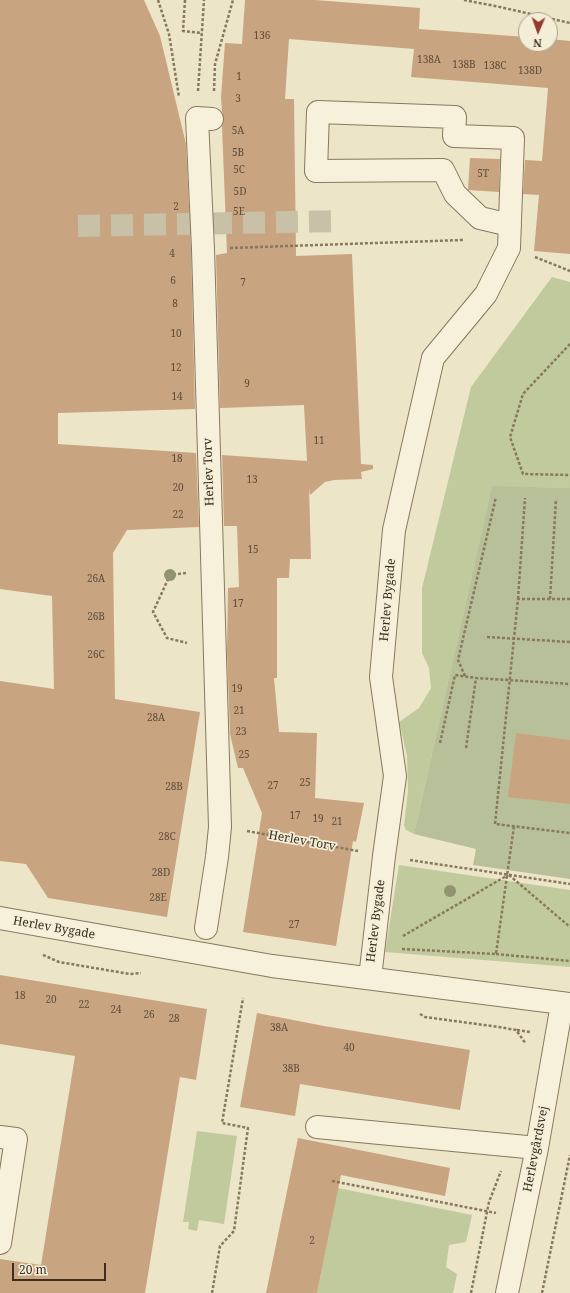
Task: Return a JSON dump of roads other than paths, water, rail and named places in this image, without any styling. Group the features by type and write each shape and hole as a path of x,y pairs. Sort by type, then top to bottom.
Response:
{"street":[{"path":"318,112 455,117 454,136 513,138 510,225 480,218 455,194 443,170 316,171 318,112"},
{"name":"Herlev Torv","path":"205,118 202,249 220,826 217,858 206,928"},
{"name":"Herlev Bygade","path":"370,978 378,947 384,856 395,776 381,676 394,530 433,358 486,294 509,248 510,225"},
{"name":"Herlev Bygade","path":"0,918 232,960 566,1004"},
{"name":"Herlevgårdsvej","path":"507,1293 566,1004"},
{"path":"317,1128 537,1148"},
{"path":"0,1137 16,1139 0,1243"}],"tunnel":[{"path":"78,226 342,221"}]}
